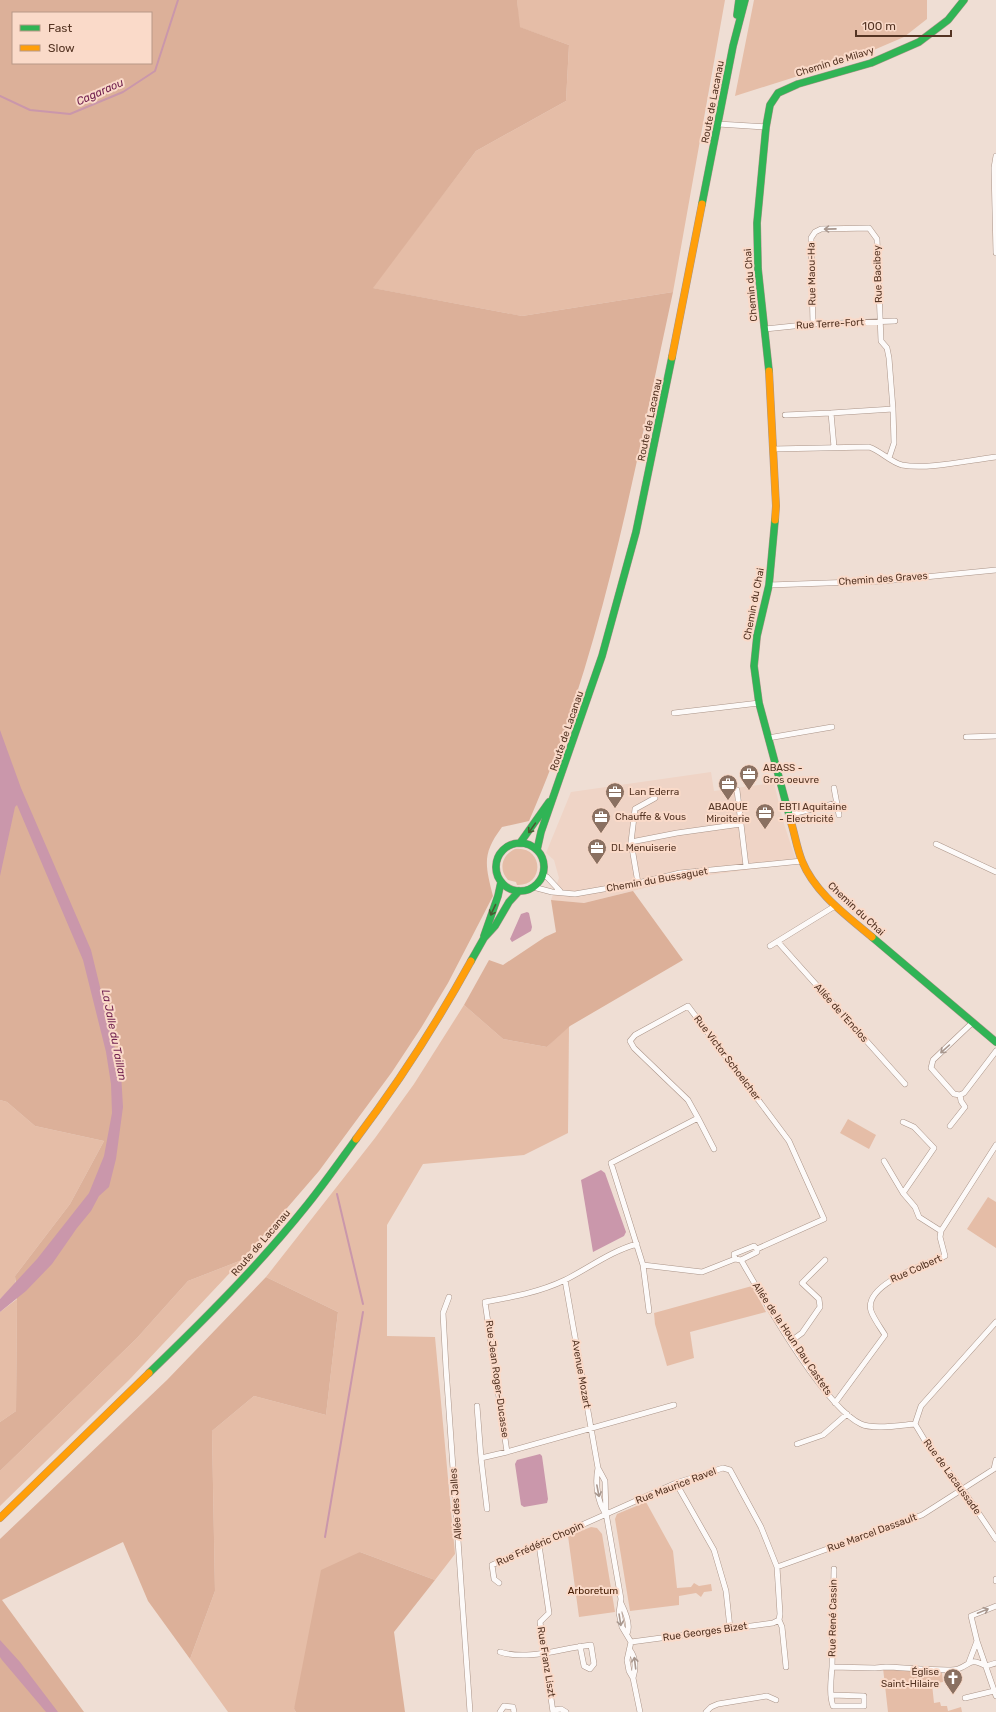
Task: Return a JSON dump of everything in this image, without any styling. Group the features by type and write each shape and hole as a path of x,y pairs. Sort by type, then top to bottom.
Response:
{"main road":[{"name":"Route de Lacanau","path":"556,789 602,656 636,532 660,420 718,124 733,46 739,0"},
{"name":"Route de Lacanau","path":"733,46 745,0"},
{"name":"Chemin de Milavy","path":"766,127 770,105 778,93 798,84 871,63 918,42 948,20 964,0"},
{"name":"Chemin du Chai","path":"766,127 757,223 758,269 770,384 776,506 770,585 757,636 754,666 759,703 788,815 802,861 817,886 835,906 996,1042"},
{"path":"520,843 531,829 556,789"},
{"path":"537,850 556,789"},
{"path":"484,938 495,926 509,902 519,891 533,887 543,875 543,859 537,850 530,845 520,843 506,847 498,856 496,866 497,875 501,882 506,887 519,891"},
{"path":"484,938 487,924 499,896 501,882"},
{"name":"Route de Lacanau","path":"0,1518 201,1323 307,1205 371,1122 411,1064 444,1012 484,938"}],"street":[{"path":"718,124 766,127"},
{"path":"996,156 994,168 996,253"},
{"name":"Rue Bacibey","path":"869,228 877,239 881,341 888,348 889,358 894,443 889,458"},
{"name":"Rue Maou-Ha","path":"813,324 811,238 814,232 821,229 869,228"},
{"name":"Rue Terre-Fort","path":"765,329 813,324 896,321"},
{"path":"785,415 893,409"},
{"path":"831,413 834,447"},
{"path":"773,449 834,447 869,448 879,450 889,458 901,464 916,466 996,457"},
{"name":"Chemin des Graves","path":"770,585 884,581 996,570"},
{"path":"674,713 759,703"},
{"path":"768,738 832,727"},
{"path":"966,737 996,736"},
{"path":"834,788 839,815"},
{"path":"737,790 746,866"},
{"path":"638,883 631,842 635,809 655,798"},
{"path":"788,815 837,803"},
{"path":"631,842 677,833 741,824"},
{"path":"936,844 996,872"},
{"name":"Chemin du Bussaguet","path":"533,887 552,892 560,891 575,894 680,874 802,861"},
{"path":"543,875 547,877 560,891"},
{"path":"770,946 835,906"},
{"name":"Allée de l'Enclos","path":"778,942 905,1084"},
{"name":"Rue Victor Schoelcher","path":"714,1149 688,1100 634,1048 630,1041 635,1036 688,1006 789,1141 824,1219 757,1249"},
{"path":"973,1022 933,1060 930,1065 954,1094 960,1095 996,1052"},
{"path":"950,1126 965,1107 961,1101 960,1095"},
{"path":"649,1311 643,1264 611,1163 698,1118"},
{"path":"903,1122 914,1127 934,1148 903,1193"},
{"path":"884,1161 903,1193 915,1207 919,1217 941,1231 996,1145"},
{"name":"Rue Colbert","path":"836,1403 885,1335 871,1310 870,1302 882,1285 945,1256 940,1237 941,1231"},
{"path":"565,1280 623,1248 637,1244"},
{"path":"643,1264 702,1272 738,1259 757,1252 757,1249 754,1246 734,1254 738,1259"},
{"name":"Allée de la Houn Dau Castets","path":"738,1259 791,1341 836,1403 847,1414 862,1425 870,1427 916,1424"},
{"path":"791,1341 802,1333 820,1307 818,1299 802,1282 825,1260"},
{"name":"Avenue Mozart","path":"565,1280 598,1468 605,1481 606,1514 621,1603 626,1612 629,1630 627,1634 631,1642"},
{"name":"Rue Jean Roger-Ducasse","path":"565,1280 541,1290 485,1302 507,1452 674,1404"},
{"name":"Allée des Jalles","path":"449,1297 443,1313 470,1712"},
{"path":"916,1424 920,1406 996,1322"},
{"path":"477,1406 487,1509"},
{"path":"797,1444 823,1435 847,1414"},
{"name":"Rue de Lacaussade","path":"916,1424 927,1444 963,1490 996,1539"},
{"path":"481,1458 507,1452"},
{"name":"Rue Marcel Dassault","path":"777,1567 922,1515 994,1469 996,1460"},
{"name":"Avenue Mozart","path":"598,1468 596,1477 598,1491 602,1508 606,1514"},
{"name":"Rue Maurice Ravel","path":"606,1514 676,1483 723,1468 730,1470 761,1527 777,1567 780,1614 779,1620 782,1627 786,1667"},
{"path":"676,1483 714,1550 726,1591 730,1628"},
{"name":"Rue Frédéric Chopin","path":"499,1583 494,1579 492,1565 606,1514"},
{"name":"Rue Franz Liszt","path":"539,1545 548,1613 540,1622 553,1711 561,1709 566,1712"},
{"name":"Rue René Cassin","path":"831,1695 834,1569"},
{"path":"965,1698 995,1694 977,1641 971,1616 996,1606"},
{"name":"Rue Georges Bizet","path":"631,1642 773,1623 779,1620"},
{"path":"977,1641 969,1662 978,1662 986,1666 996,1663"},
{"path":"631,1642 630,1650 633,1655 636,1669 633,1678 640,1712"},
{"path":"500,1652 513,1656 545,1652 580,1646 590,1645 592,1648 594,1664 590,1670 584,1666 580,1646"},
{"name":"Rue René Cassin","path":"832,1667 886,1667 957,1670 969,1662"},
{"path":"831,1695 864,1696 864,1706 833,1706 831,1695"},
{"path":"706,1712 711,1707 718,1704 767,1696 776,1700"},
{"path":"500,1712 504,1706 513,1707 514,1712"}],"shaded area":[{"path":"0,0 517,0 520,27 569,45 566,101 476,151 373,288 522,316 673,292 630,493 597,627 555,757 529,821 502,827 491,845 488,852 487,867 493,896 448,983 392,1072 319,1171 242,1260 188,1281 137,1338 0,1471 0,1422 16,1411 17,1299 15,1276 70,1204 104,1141 35,1126 7,1102 0,1100"},
{"path":"0,730 21,788 91,950 121,1073 123,1107 116,1159 109,1187 99,1196 91,1211 77,1228 52,1264 26,1291 0,1312 0,1299 37,1259 89,1193 104,1156 112,1113 111,1084 106,1052 83,960 17,805 15,807 0,876"},
{"path":"711,772 714,791 774,783 784,824 797,863 681,879 584,903 551,900 559,878 554,860 546,853 571,792"},
{"path":"633,891 683,960 570,1026 547,1047 503,1039 464,1005 489,960 503,965 545,937 556,932 551,900 584,903"},
{"path":"527,912 529,913 532,927 531,931 512,942 510,939 521,914"},
{"path":"601,1170 605,1173 626,1232 624,1236 593,1252 581,1180"},
{"path":"266,1277 338,1312 326,1415 254,1396 212,1431 215,1591 190,1659 148,1601 123,1542 2,1600 84,1712 0,1712 0,1539 167,1380"},
{"path":"540,1454 542,1456 548,1499 547,1503 524,1507 521,1505 515,1464 517,1460"},
{"path":"360,1552 435,1580 394,1632 405,1712 296,1712 294,1709 321,1570"},
{"path":"0,1640 20,1662 58,1712 46,1712 2,1660 0,1657"}],"green space":[{"path":"517,0 725,0 673,292 522,316 372,288 476,151 566,101 569,45 519,27"},
{"path":"754,0 927,0 927,19 904,37 855,58 735,96"},
{"path":"515,849 525,850 536,859 536,873 533,879 526,884 517,885 516,882 508,880 503,871 502,867 504,859"},
{"path":"464,1005 503,1039 547,1047 569,1026 568,1133 524,1155 423,1164 387,1225 387,1336 435,1337 455,1554 435,1580 360,1552 294,1709 296,1712 228,1712 190,1659 215,1591 212,1431 254,1396 326,1415 338,1312 266,1277 375,1138 414,1084"},
{"path":"0,1100 7,1102 35,1126 104,1141 70,1204 15,1276 15,1284 0,1299"},
{"path":"848,1119 876,1135 869,1149 840,1133"},
{"path":"988,1197 996,1202 996,1248 967,1229"},
{"path":"242,1260 129,1380 0,1506 0,1471 137,1338 188,1281"},
{"path":"752,1286 766,1312 690,1332 694,1358 667,1366 655,1324 654,1313"},
{"path":"17,1299 16,1411 0,1422 0,1312"},
{"path":"646,1502 673,1551 677,1588 691,1587 694,1583 699,1586 711,1584 712,1591 704,1592 701,1597 696,1593 679,1596 679,1605 630,1611 615,1519 617,1514"},
{"name":"Arboretum","path":"591,1527 597,1528 602,1534 615,1612 579,1617 568,1536"},
{"path":"883,1668 942,1672 943,1682 932,1684 934,1703 940,1702 941,1706 947,1706 948,1711 961,1707 962,1712 888,1712"}],"waterway":[{"name":"Cagaraou","path":"0,96 30,110 70,114 123,92 155,71 178,0"},
{"path":"337,1194 363,1304"},
{"path":"325,1537 363,1312"}],"traffic: fast":[{"path":"737,15 739,0"},
{"path":"702,204 733,46 745,0"},
{"path":"769,371 758,269 757,223 766,127 770,105 778,93 798,84 871,63 919,42 948,20 964,0"},
{"path":"537,850 541,832 602,656 636,532 672,357"},
{"path":"775,520 769,585 757,636 754,666 759,703 791,822"},
{"path":"520,843 549,802"},
{"path":"520,843 529,845 537,850 542,858 544,867 542,876 537,884 529,889 520,891 511,889 503,884 498,876 496,867 498,858 503,850 511,845 520,843"},
{"path":"484,936 498,896 501,882"},
{"path":"471,961 484,938 495,926 509,902 519,891"},
{"path":"872,937 996,1042"},
{"path":"149,1373 211,1312 270,1249 313,1197 356,1139"}],"traffic: slow":[{"path":"672,357 702,204"},
{"path":"769,371 776,506 775,520"},
{"path":"791,822 802,861 815,883 832,903 872,937"},
{"path":"356,1139 417,1052 471,961"},
{"path":"0,1518 149,1373"}],"place":[{"name":"ABASS - Gros oeuvre","path":"749,791"},
{"name":"ABAQUE Miroiterie","path":"728,801"},
{"name":"Lan Ederra","path":"615,809"},
{"name":"EBTI Aquitaine - Electricité","path":"765,830"},
{"name":"Chauffe & Vous","path":"601,834"},
{"name":"DL Menuiserie","path":"597,865"},
{"name":"Église Saint-Hilaire","path":"953,1695"}],"water label":[{"name":"La Jalle du Taillan","path":"114,1035"}]}
